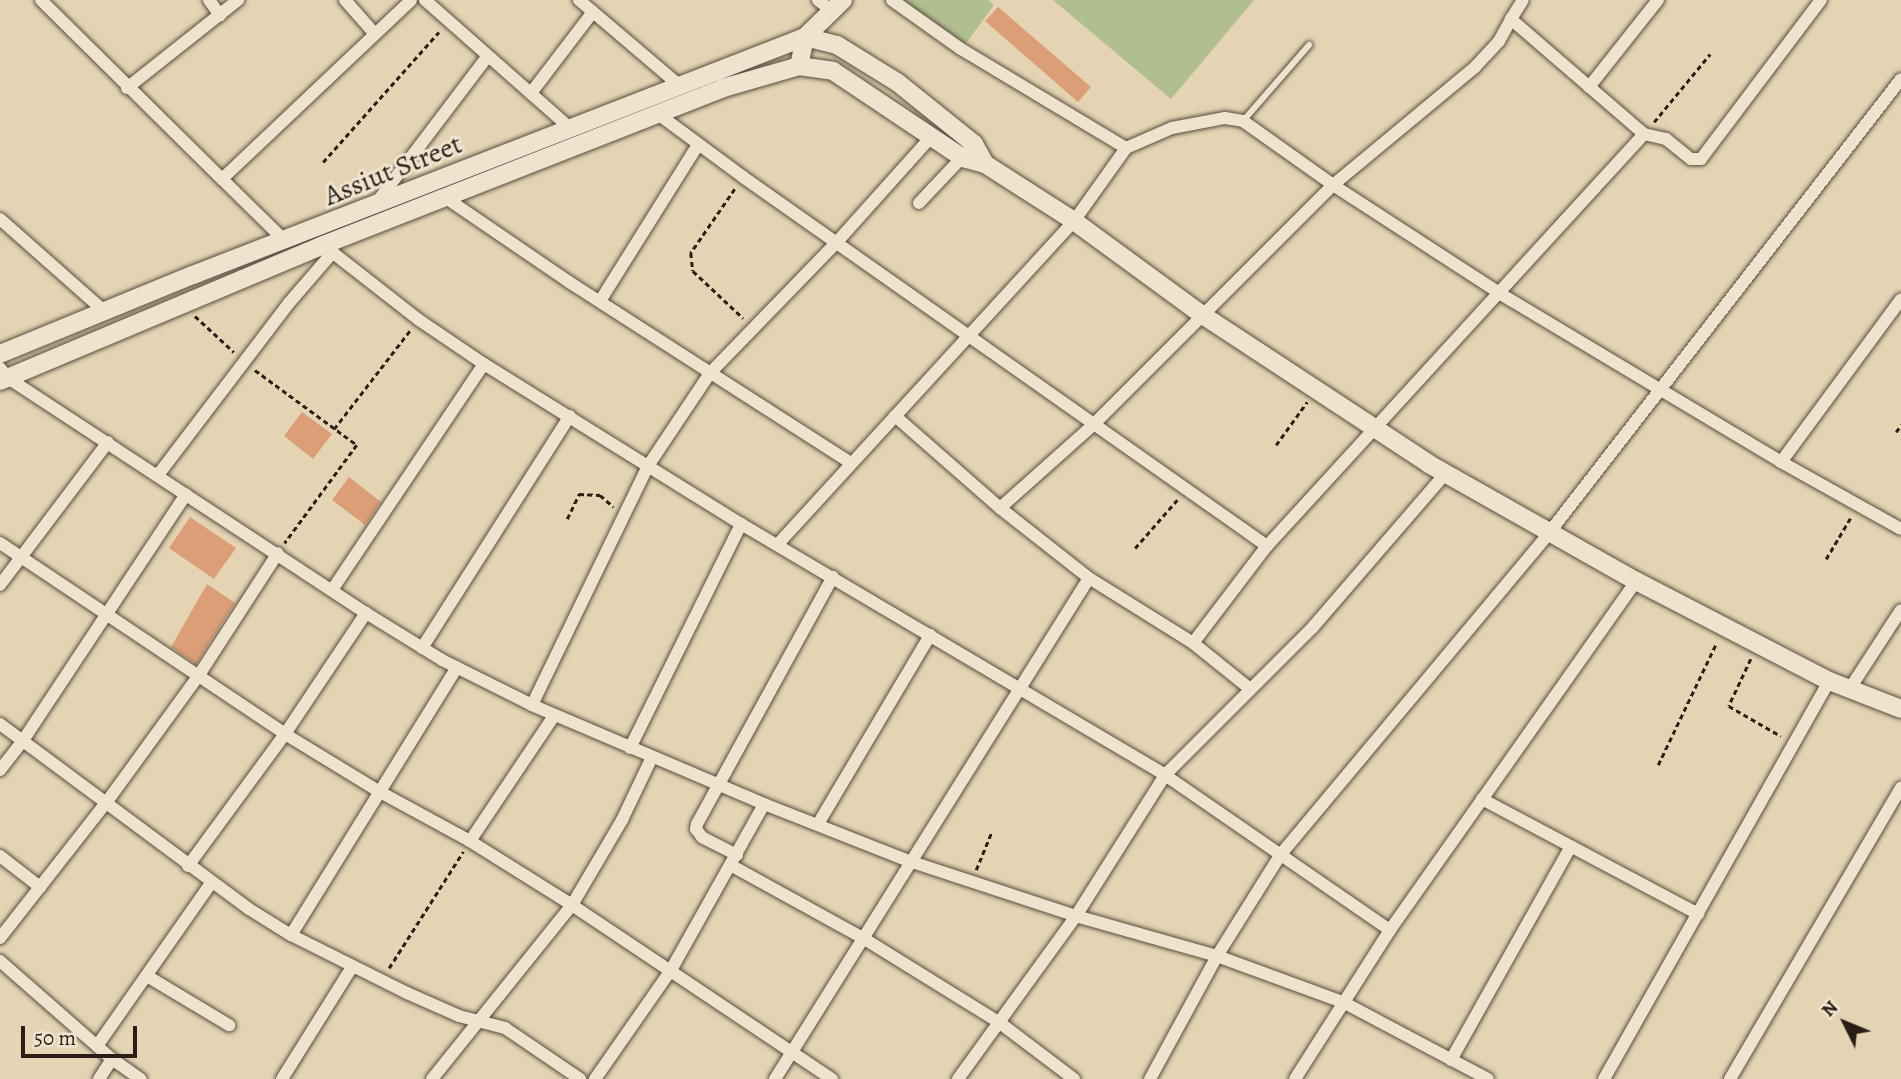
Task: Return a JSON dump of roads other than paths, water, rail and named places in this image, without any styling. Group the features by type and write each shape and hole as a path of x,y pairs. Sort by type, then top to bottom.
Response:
{"street":[{"path":"41,0 127,88 285,241"},
{"path":"209,0 220,15"},
{"path":"127,88 238,0"},
{"path":"345,0 374,33"},
{"path":"222,179 411,0"},
{"path":"425,0 570,128"},
{"path":"579,0 679,85"},
{"path":"892,0 982,63 1126,148"},
{"path":"1000,508 1093,425 1333,185 1475,67 1499,41 1523,0"},
{"path":"1590,87 1658,0"},
{"path":"1511,19 1644,134 1666,139 1691,159 1701,159 1821,0"},
{"path":"829,8 805,37 799,66 834,71 932,136 968,151"},
{"path":"829,8 837,45 834,71"},
{"path":"531,93 593,12"},
{"path":"805,37 837,45 897,82 985,164 1073,221 1204,316 1374,430 1636,581 1829,681 1901,709"},
{"name":"Assiut Street","path":"0,354 805,37"},
{"path":"374,206 487,57"},
{"name":"Assiut Street","path":"3,376 328,249 446,198 723,88 799,66"},
{"path":"1150,1079 1217,956 1281,854 1549,533 1901,79"},
{"path":"658,114 1267,547"},
{"path":"778,544 1073,221 1126,148 1184,125 1225,118 1242,121 1333,185 1499,293 1782,462 1901,529"},
{"path":"1193,643 1267,547 1644,134"},
{"path":"532,705 648,466 710,373 836,243 932,136"},
{"path":"600,301 698,145"},
{"path":"919,203 968,151"},
{"path":"446,198 851,463"},
{"path":"0,219 104,312"},
{"path":"158,475 328,249 418,320 484,364 741,524 1165,775 1390,930"},
{"path":"1782,462 1901,299"},
{"path":"332,590 484,364"},
{"path":"3,376 422,648 554,716 909,861 1076,916 1217,956 1343,1002 1488,1079"},
{"path":"422,648 570,416"},
{"path":"895,416 1000,508 1088,578 1193,643 1250,688"},
{"path":"0,585 108,442"},
{"path":"958,1079 1076,916 1165,775 1313,628 1446,473"},
{"path":"0,770 107,616 186,494"},
{"path":"630,748 741,524"},
{"path":"0,543 285,734 380,792 470,841 572,905 832,1079"},
{"path":"0,938 106,803 199,675 278,553"},
{"path":"833,577 696,829 702,837 734,861 1000,1023 1074,1079"},
{"path":"775,1079 1088,578"},
{"path":"1295,1079 1390,930 1636,581"},
{"path":"1849,690 1901,610"},
{"path":"188,866 285,734 366,613"},
{"path":"818,824 930,635"},
{"path":"291,934 457,667"},
{"path":"1604,1079 1829,681"},
{"path":"470,841 554,716"},
{"path":"0,724 211,883 291,934 352,967 445,1010 518,1035 580,1079"},
{"path":"432,1079 572,905 622,820 652,757"},
{"path":"1730,1079 1901,787"},
{"path":"1482,799 1698,914"},
{"path":"595,1079 671,970 764,804"},
{"path":"1451,1060 1571,846"},
{"path":"0,856 40,887"},
{"path":"97,1046 211,883"},
{"path":"0,961 112,1059 141,1079"},
{"path":"282,1079 352,967"},
{"path":"147,976 229,1025"},
{"path":"99,1079 112,1059"}],"lane":[{"path":"1242,121 1309,45"}]}
